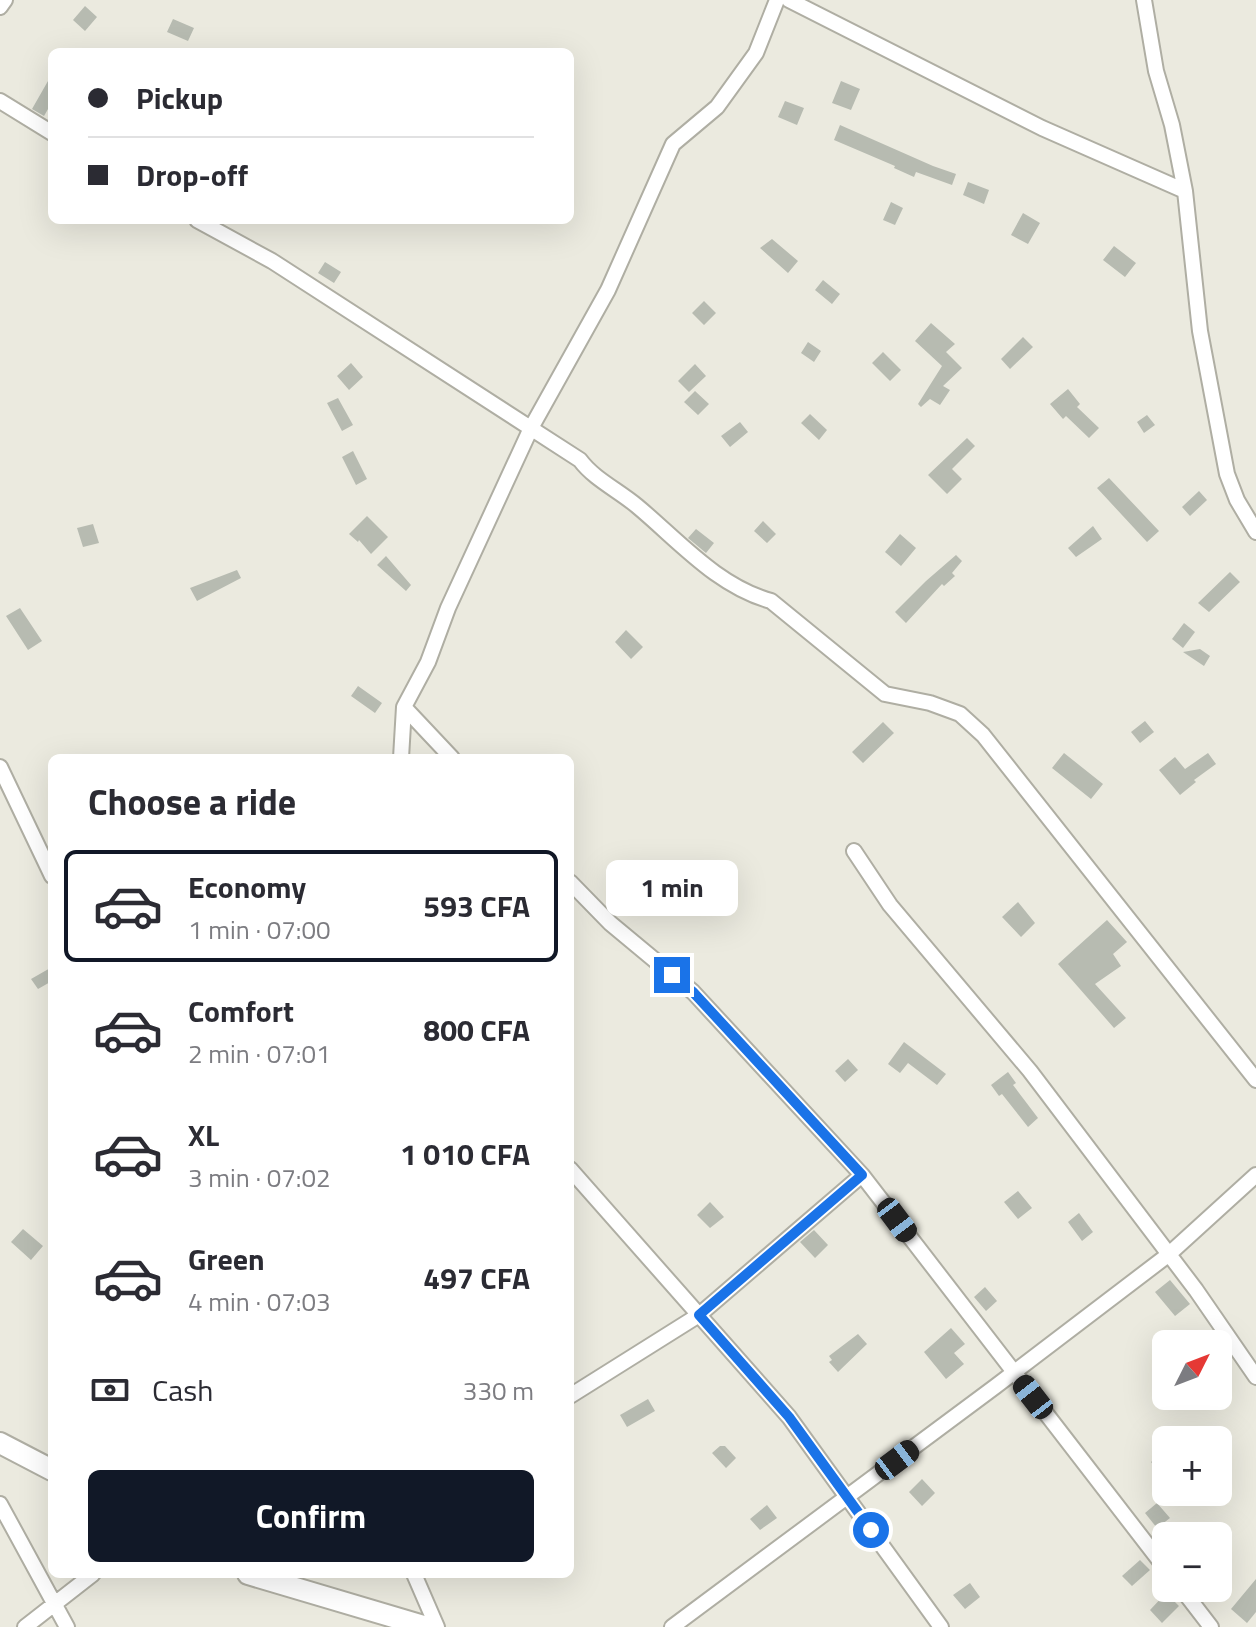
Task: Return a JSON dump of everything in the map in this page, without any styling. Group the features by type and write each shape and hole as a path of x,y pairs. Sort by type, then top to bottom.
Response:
{"main road":[{"path":"0,1443 48,1468"},
{"path":"262,1578 427,1627"}],"street":[{"path":"0,7 5,0"},
{"path":"401,754 404,707 428,662 448,608 531,428 608,290 673,144 717,107 756,53 777,0"},
{"path":"789,0 1042,128 1185,191"},
{"path":"1144,0 1156,71 1172,125 1185,191 1200,331 1227,474 1237,500 1256,532"},
{"path":"0,101 48,131"},
{"path":"204,224 272,261 580,460 587,470 634,503 709,570 754,596 771,601 885,694 930,703 960,714 983,735 1256,1080"},
{"path":"404,707 448,754"},
{"path":"0,767 48,868"},
{"path":"854,851 890,905 1030,1071 1196,1290 1256,1377"},
{"path":"574,886 610,923 693,992 862,1175 1152,1551"},
{"path":"574,1174 789,1417 941,1627"},
{"path":"574,1393 699,1315 862,1175"},
{"path":"672,1627 1168,1255 1256,1175"},
{"path":"0,1504 67,1627"},
{"path":"25,1627 88,1578"},
{"path":"417,1578 437,1627"},
{"path":"1192,1602 1211,1627"}],"building":[{"path":"85,6 97,17 85,31 73,20"},
{"path":"173,19 194,28 188,41 167,32"},
{"path":"48,81 48,109 44,116 32,109"},
{"path":"841,81 860,89 851,110 832,103"},
{"path":"785,101 804,108 797,125 778,117"},
{"path":"840,125 956,174 952,185 916,172 914,177 834,140"},
{"path":"968,182 989,190 984,204 963,195"},
{"path":"891,202 903,208 895,225 883,220"},
{"path":"1023,213 1040,223 1028,244 1011,235"},
{"path":"772,239 798,261 788,273 760,248"},
{"path":"1114,246 1136,263 1125,277 1103,260"},
{"path":"325,262 341,272 334,283 318,273"},
{"path":"823,280 840,294 832,304 815,290"},
{"path":"704,301 716,313 704,325 692,313"},
{"path":"931,323 955,344 946,352 962,368 943,386 950,390 940,405 930,399 921,407 918,404 942,366 915,341"},
{"path":"1023,337 1033,347 1010,369 1001,359"},
{"path":"808,342 821,351 814,362 801,353"},
{"path":"883,352 901,370 890,381 872,363"},
{"path":"351,363 363,377 349,390 337,376"},
{"path":"695,364 706,376 689,392 678,381"},
{"path":"1068,389 1080,404 1077,407 1099,428 1089,438 1066,416 1063,419 1050,404"},
{"path":"695,391 709,404 698,415 684,402"},
{"path":"338,398 353,425 342,431 327,403"},
{"path":"810,414 827,430 819,440 801,423"},
{"path":"1147,415 1155,425 1144,433 1137,422"},
{"path":"740,422 748,432 730,447 721,436"},
{"path":"967,438 975,446 952,469 962,479 947,494 928,475"},
{"path":"353,451 367,479 356,485 342,457"},
{"path":"1109,478 1159,531 1147,542 1097,488"},
{"path":"1199,491 1207,500 1190,516 1182,507"},
{"path":"367,516 388,537 371,554 349,534"},
{"path":"763,521 776,534 767,543 754,531"},
{"path":"93,524 99,543 83,547 77,528"},
{"path":"1093,526 1102,539 1076,557 1068,548"},
{"path":"696,529 714,543 706,553 688,538"},
{"path":"900,534 916,548 901,566 885,552"},
{"path":"956,555 962,561 952,573 955,576 944,586 942,584 906,623 895,612"},
{"path":"386,556 411,585 406,591 377,565"},
{"path":"237,570 241,578 197,601 190,588"},
{"path":"1230,572 1240,582 1209,612 1198,603"},
{"path":"20,608 42,641 28,650 6,616"},
{"path":"1184,623 1195,632 1183,648 1172,639"},
{"path":"626,630 643,647 631,659 615,642"},
{"path":"1200,649 1210,656 1204,666 1183,652"},
{"path":"358,686 382,703 375,713 351,696"},
{"path":"1145,721 1154,732 1140,743 1131,732"},
{"path":"883,722 894,733 863,763 852,752"},
{"path":"1064,753 1103,784 1091,799 1052,768"},
{"path":"1208,753 1216,764 1180,795 1159,770 1175,757 1185,769"},
{"path":"637,861 647,871 634,884 624,873"},
{"path":"639,888 647,898 637,907 628,897"},
{"path":"1018,902 1035,923 1021,937 1002,917"},
{"path":"1107,920 1127,942 1113,954 1121,966 1095,984 1126,1018 1114,1028 1058,964"},
{"path":"48,969 48,983 38,989 31,979"},
{"path":"904,1042 946,1074 937,1085 908,1063 900,1073 888,1064"},
{"path":"848,1059 858,1070 845,1082 835,1071"},
{"path":"1008,1072 1016,1083 1013,1085 1038,1118 1028,1127 991,1085"},
{"path":"1018,1191 1032,1208 1018,1219 1004,1202"},
{"path":"710,1202 724,1217 710,1228 697,1215"},
{"path":"1079,1213 1093,1232 1082,1241 1068,1222"},
{"path":"23,1229 43,1246 31,1260 11,1242"},
{"path":"814,1230 828,1245 815,1258 800,1242"},
{"path":"1170,1280 1190,1304 1175,1316 1155,1292"},
{"path":"985,1287 997,1301 986,1311 974,1297"},
{"path":"951,1328 965,1344 954,1353 964,1364 946,1379 924,1352"},
{"path":"858,1334 867,1344 838,1372 829,1362 832,1360 829,1356"},
{"path":"648,1399 655,1411 627,1427 620,1415"},
{"path":"725,1446 736,1458 726,1468 712,1453"},
{"path":"922,1479 935,1493 922,1506 909,1492"},
{"path":"767,1505 777,1518 760,1530 750,1519"},
{"path":"1153,1506 1160,1506 1170,1518 1165,1522 1152,1522 1145,1513"},
{"path":"1140,1560 1150,1570 1132,1586 1122,1576"},
{"path":"1256,1579 1256,1612 1247,1623 1231,1609"},
{"path":"970,1583 980,1597 965,1609 953,1595"},
{"path":"1158,1602 1175,1602 1179,1606 1162,1623 1150,1610"}],"route":[{"path":"672,975 693,992 862,1175 699,1315 789,1417 871,1530"}]}
